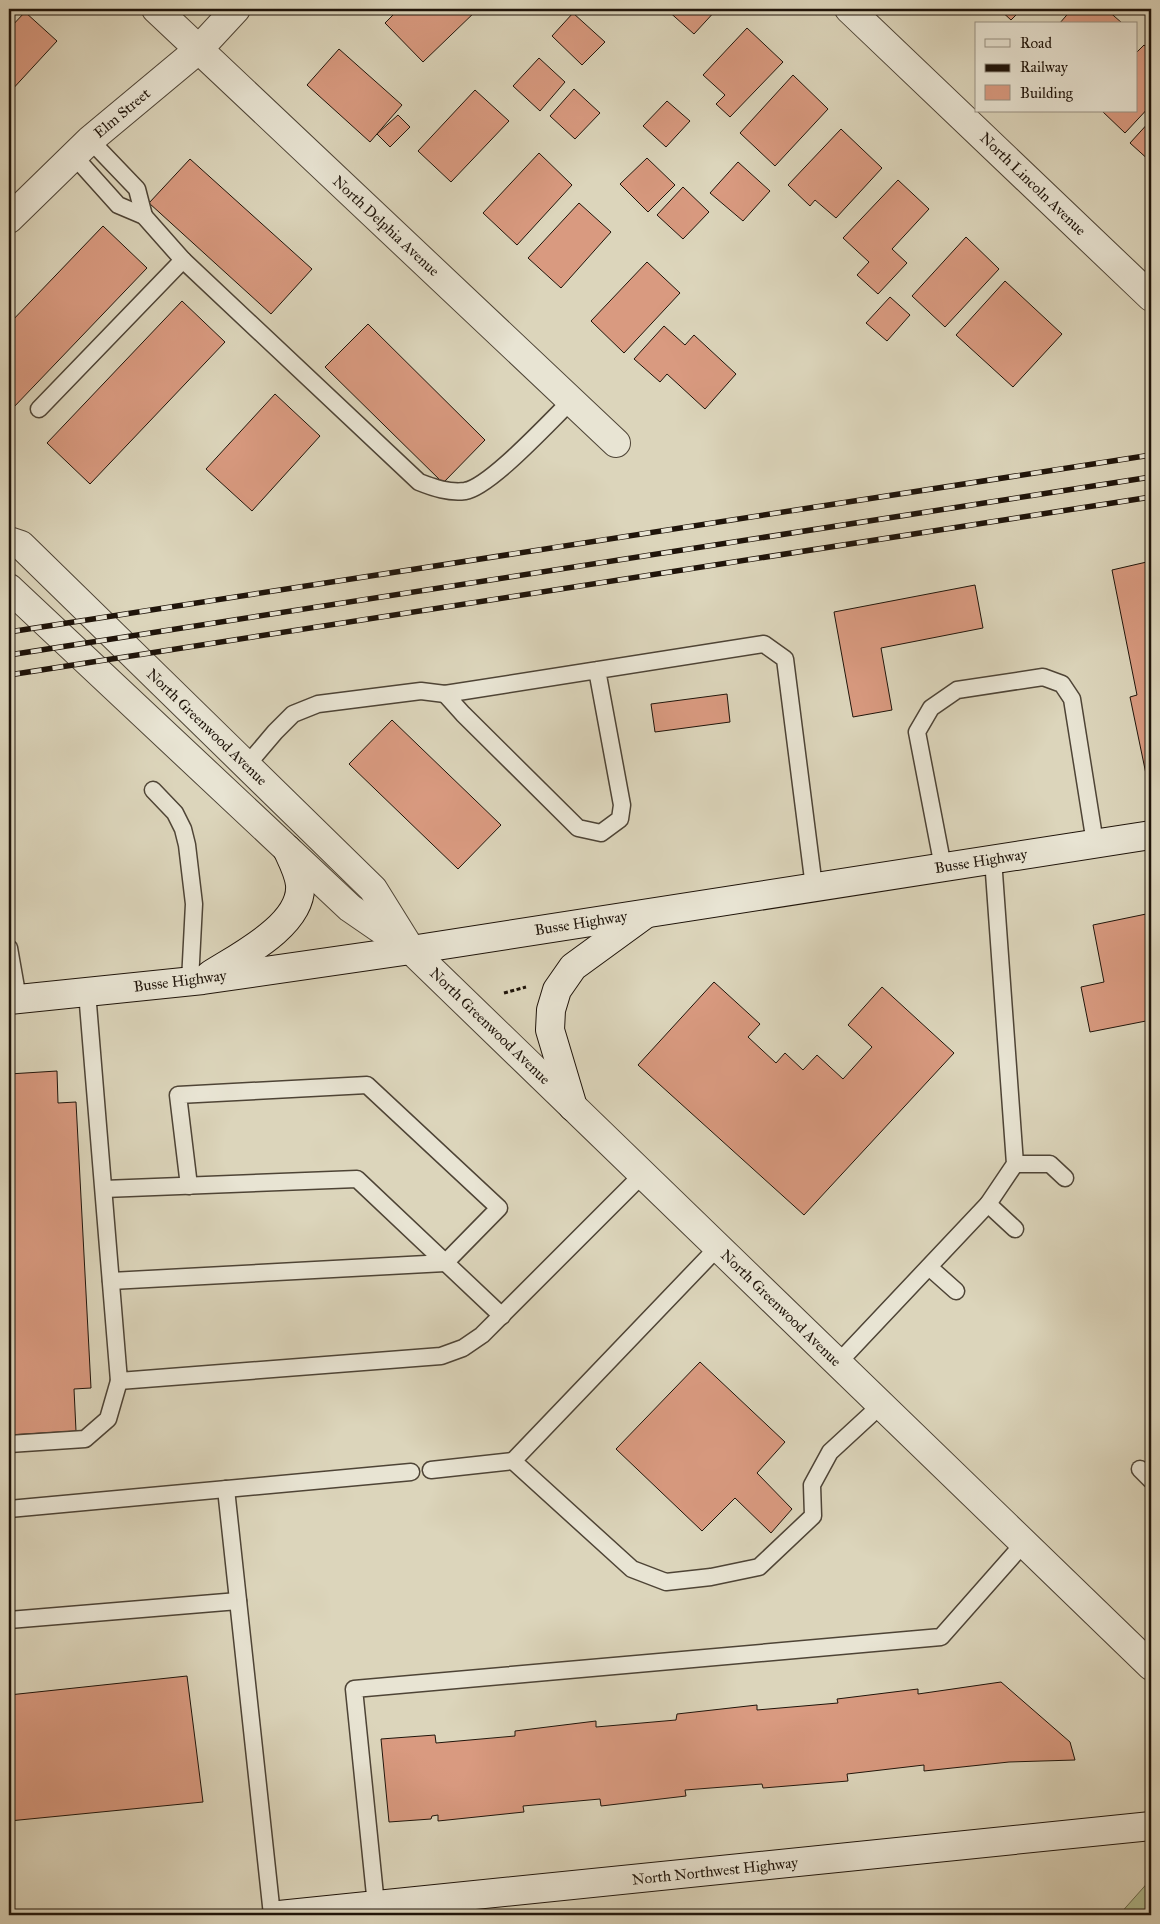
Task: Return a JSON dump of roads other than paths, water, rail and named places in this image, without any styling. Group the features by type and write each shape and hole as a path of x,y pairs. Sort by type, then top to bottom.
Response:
{"street":[{"name":"North Delphia Avenue","path":"156,9 616,443"},
{"name":"Elm Street","path":"9,219 82,148 198,50 236,9"},
{"name":"North Lincoln Avenue","path":"849,9 1151,297"},
{"name":"North Greenwood Avenue","path":"9,541 21,545 373,888 411,950"},
{"name":"North Greenwood Avenue","path":"9,588 350,908 411,950 1151,1665"},
{"name":"Busse Highway","path":"14,1000 196,980 411,950 1151,835"},
{"path":"196,980 269,937 285,921 297,903 300,886 296,870 286,849"},
{"path":"573,1106 550,1030 551,1010 557,990 573,967 647,913"},
{"name":"North Northwest Highway","path":"278,1915 1151,1826"}],"lane":[{"path":"82,148 118,205 144,216 183,260 419,482 432,488 448,491 466,491 482,484 509,461 571,401"},
{"path":"82,148 137,190 144,216"},
{"path":"39,409 183,260"},
{"path":"247,765 293,714 318,704 421,691 445,694 764,644 786,659 814,887"},
{"path":"445,694 462,714 578,828 601,832 620,819 622,805 597,670"},
{"path":"943,867 917,732 931,708 957,690 1043,677 1062,684 1072,699 1095,844"},
{"path":"153,790 175,813 183,829 187,845 194,904 196,980"},
{"path":"838,1363 988,1204 1014,1164 993,859"},
{"path":"9,948 14,1000"},
{"path":"9,1444 85,1439 108,1419 119,1381 87,992"},
{"path":"111,1281 445,1263 499,1208 367,1085 178,1095 189,1186"},
{"path":"1014,1164 1050,1164 1066,1178"},
{"path":"119,1381 442,1356 463,1348 482,1335 502,1316 643,1174"},
{"path":"104,1189 357,1179 502,1316"},
{"path":"988,1204 1015,1230"},
{"path":"431,1470 513,1461 718,1247"},
{"path":"929,1267 956,1292"},
{"path":"513,1461 632,1569 666,1582 711,1577 759,1567 813,1516 812,1485 830,1452 881,1405"},
{"path":"9,1509 411,1472"},
{"path":"226,1489 272,1915"},
{"path":"376,1905 354,1688 941,1638 1024,1543"},
{"path":"9,1620 238,1601"}],"railway":[{"path":"9,632 1151,455"},
{"path":"9,655 1151,477"},
{"path":"9,675 1151,497"}]}
